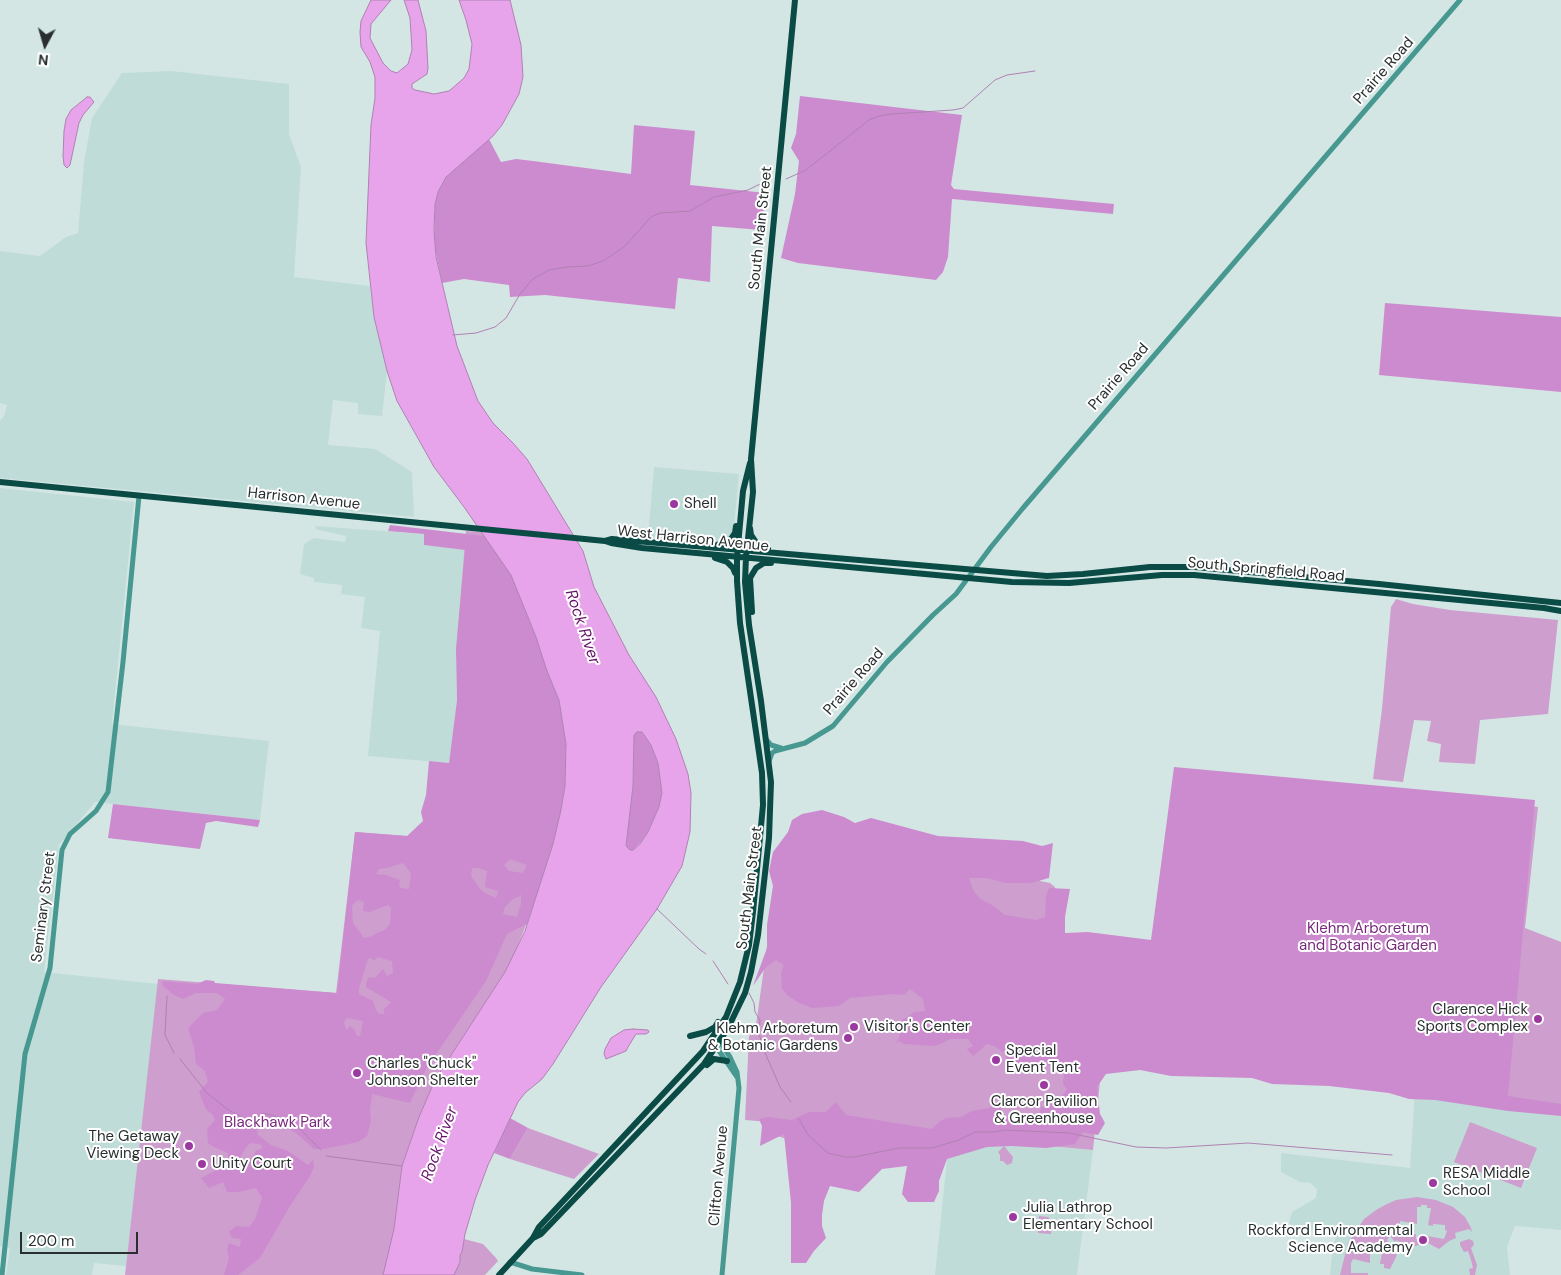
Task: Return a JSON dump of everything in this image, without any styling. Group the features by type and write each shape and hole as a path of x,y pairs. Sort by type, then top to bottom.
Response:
{"main road":[{"name":"South Main Street","path":"533,1238 542,1234 687,1082 728,1028 745,994 755,954 769,838 771,791 769,761 747,604 746,550 753,482 751,459 794,0"},
{"name":"South Main Street","path":"499,1275 533,1238 539,1227 689,1068 716,1043 740,982 746,957 761,834 763,789 740,624 737,581 737,557 746,474 751,459"},
{"path":"703,546 720,544 733,537 741,485 746,474"},
{"name":"Harrison Avenue","path":"0,482 605,541"},
{"path":"750,520 751,535 757,544 765,548 839,558"},
{"name":"West Harrison Avenue","path":"605,541 612,539 703,546 974,570"},
{"name":"West Harrison Avenue","path":"605,541 611,544 746,558 969,578"},
{"path":"660,549 674,554 724,560 733,568 737,581"},
{"path":"751,639 750,582 752,574 756,568 764,564 789,562"},
{"name":"South Springfield Road","path":"974,570 1053,576 1150,567 1195,567 1561,603"},
{"name":"South Springfield Road","path":"969,578 1047,583 1162,575 1194,575 1524,606 1561,612"},
{"path":"690,1036 706,1032 718,1024 728,1004 746,957"},
{"path":"687,1082 699,1074 711,1060 727,1061"}],"street":[{"path":"1452,0 1459,2"},
{"name":"Prairie Road","path":"782,748 805,743 833,726 887,662 956,594 1028,501 1459,2"},
{"name":"Seminary Street","path":"2,1275 25,1054 50,968 62,850 70,834 96,811 108,792 140,496"},
{"path":"766,738 770,745 782,748"},
{"path":"769,761 772,754 782,748"},
{"path":"716,1043 738,1078"},
{"name":"Clifton Avenue","path":"716,1043 736,1068 739,1096 722,1275"},
{"path":"510,1262 532,1269 582,1275"}],"shaded area":[{"path":"171,71 289,84 289,134 301,167 294,277 370,286 374,317 387,371 382,416 358,414 358,403 333,400 328,445 375,449 412,472 414,517 0,478 0,421 4,416 7,405 0,403 0,251 40,256 66,237 78,233 84,162 92,118 122,73"},
{"path":"654,467 739,474 734,527 730,536 721,541 712,542 648,537"},
{"path":"0,488 134,502 112,724 269,741 260,820 95,802 59,845 44,972 158,984 126,1266 94,1263 92,1275 6,1275 10,1248 0,1246"},
{"path":"315,526 424,534 424,545 465,549 456,650 457,700 449,763 368,756 380,631 361,628 365,597 341,594 342,585 314,582 314,578 300,574 304,544 314,538 345,542 346,536 319,530"},
{"name":"RESA Middle School","path":"1415,1090 1561,1107 1561,1230 1515,1226 1507,1247 1510,1275 1330,1275 1333,1246 1337,1234 1309,1229 1292,1229 1289,1222 1292,1212 1316,1198 1317,1189 1310,1183 1300,1182 1281,1172 1281,1153 1410,1168"},
{"name":"Julia Lathrop Elementary School","path":"996,1141 1093,1150 1077,1275 935,1275 948,1150"}],"green space":[{"path":"800,96 962,115 951,185 954,189 1114,204 1113,214 952,199 948,257 943,272 936,280 798,263 781,258 795,194 799,161 791,148 796,134"},
{"path":"634,125 695,131 690,185 766,193 761,230 712,226 710,282 678,278 675,309 545,295 510,297 509,285 464,279 442,283 434,244 435,204 438,192 446,177 489,139 501,162 516,159 631,174"},
{"path":"1385,303 1561,317 1561,392 1379,375"},
{"name":"Blackhawk Park","path":"390,525 484,536 511,575 559,700 566,744 565,786 561,810 553,844 527,924 507,934 486,981 426,1069 410,1103 372,1094 371,1121 367,1136 358,1142 324,1149 314,1149 296,1133 265,1119 256,1125 258,1135 271,1145 288,1151 308,1165 313,1160 314,1167 260,1258 238,1275 224,1275 229,1258 227,1250 229,1243 240,1247 241,1239 232,1238 229,1232 236,1226 249,1227 255,1219 262,1198 256,1188 239,1192 227,1192 223,1182 209,1188 201,1178 221,1168 227,1168 228,1153 208,1143 207,1129 215,1120 213,1115 206,1109 199,1092 208,1082 205,1071 196,1064 194,1047 188,1028 203,1013 217,1010 225,999 217,993 196,993 183,999 174,995 163,986 162,981 197,984 206,980 214,981 215,983 337,993 355,832 407,836 423,821 421,812 426,795 429,761 449,763 457,700 456,650 465,550 424,545 424,534 388,531","holes":["510,859 527,865 523,873 509,871 504,865","403,863 411,873 409,889 401,888 399,886 400,880 376,874 379,869","472,868 487,871 485,887 498,891 496,898 481,890 471,876","521,894 521,904 517,917 503,914 505,907","357,900 364,902 363,911 370,912 388,905 391,908 390,924 385,930 372,936 364,938 353,923 352,906","378,957 392,961 393,973 387,976 383,969 375,978 369,977 366,983 366,987 391,1002 384,1009 384,1014 379,1014 373,1001 359,994 368,959 371,958 374,961","347,1018 363,1021 360,1036 357,1036 354,1029 350,1026 346,1030 344,1022","251,1143 260,1144 263,1148 257,1150 249,1161 242,1162 239,1159"]},
{"name":"Blackhawk Park","path":"466,531 481,532 511,575 536,637 559,704 553,844 535,902 516,950 505,972 435,1080 419,1117 402,1166 394,1229 383,1275 125,1275 158,979 336,993 355,832 474,841 456,650"},
{"path":"1396,599 1413,604 1450,610 1558,620 1548,714 1480,720 1475,764 1439,762 1441,744 1427,741 1431,721 1414,720 1403,782 1373,779 1382,709 1391,607"},
{"path":"637,732 642,732 651,745 658,763 662,793 659,807 648,832 633,850 630,850 626,846 633,786 634,735"},
{"name":"Klehm Arboretum and Botanic Garden","path":"1174,767 1535,800 1508,1096 1561,1104 1561,1116 1508,1111 1435,1100 1409,1099 1389,1093 1329,1086 1272,1084 1252,1078 1171,1076 1140,1070 1106,1074 1097,1087 1100,1114 1105,1123 1098,1135 1083,1132 1075,1144 1046,1148 987,1147 947,1159 939,1181 939,1191 934,1202 908,1202 902,1194 907,1166 882,1169 859,1192 830,1186 824,1201 822,1215 822,1226 826,1238 806,1263 791,1263 791,1203 784,1134 760,1146 762,1126 759,1119 768,1117 792,1120 809,1112 826,1112 836,1102 846,1115 932,1129 946,1118 961,1117 972,1111 989,1108 998,1102 1002,1109 1000,1117 1039,1115 1041,1107 1058,1102 1067,1089 1063,1084 1064,1074 1062,1067 1037,1064 1015,1070 1007,1069 1006,1054 987,1044 973,1056 967,1049 973,1046 968,1039 951,1039 935,1046 904,1044 899,1041 896,1044 901,1032 893,1030 901,1024 902,1020 915,1012 925,1011 923,999 910,989 904,995 893,994 850,998 839,1006 812,1008 799,1003 782,989 781,973 784,965 776,960 766,967 753,986 767,948 767,925 773,886 769,871 773,852 788,832 792,820 802,814 822,810 844,817 855,823 871,818 938,836 1023,841 1042,846 1053,843 1049,878 1031,883 1005,883 987,878 969,878 974,892 982,900 994,906 1005,915 1036,920 1045,917 1046,896 1049,888 1070,889 1065,917 1065,933 1088,932 1151,940"},
{"name":"Klehm Arboretum and Botanic Garden","path":"1483,799 1538,807 1525,928 1561,942 1561,1107 1119,1063 1101,1071 1093,1150 996,1141 794,1150 784,1138 769,1134 769,1122 745,1120 749,1036 756,1025 773,903 946,851 1041,860 1040,881 1050,883 1055,887 1052,932 1156,944"},
{"path":"113,804 260,820 258,827 216,821 206,823 200,849 108,838"},
{"path":"510,1118 528,1128 510,1159 494,1153"},
{"path":"1470,1122 1537,1148 1521,1188 1454,1162"},
{"path":"528,1128 599,1154 574,1179 510,1159"},
{"path":"1004,1146 1013,1157 1012,1163 1007,1165 1000,1161 998,1152"},
{"path":"1417,1197 1436,1200 1453,1207 1465,1217 1472,1232 1469,1229 1455,1233 1456,1238 1439,1249 1426,1242 1427,1236 1444,1239 1447,1231 1445,1230 1445,1225 1428,1225 1431,1208 1427,1208 1427,1205 1421,1205 1421,1207 1417,1207 1417,1224 1400,1221 1400,1224 1397,1224 1396,1230 1399,1230 1399,1234 1416,1234 1416,1239 1419,1239 1419,1245 1404,1249 1400,1242 1396,1240 1395,1242 1389,1237 1387,1240 1391,1250 1397,1255 1390,1269 1384,1268 1384,1264 1380,1264 1383,1247 1373,1245 1370,1246 1370,1263 1353,1259 1351,1263 1351,1273 1368,1273 1368,1275 1340,1275 1348,1243 1364,1219 1376,1210 1396,1200"},
{"path":"1039,1216 1048,1217 1052,1221 1051,1234 1038,1233"},
{"path":"464,1239 483,1244 498,1261 485,1275 454,1275 460,1262"},
{"path":"1469,1239 1473,1241 1474,1245 1471,1248 1477,1265 1475,1275 1470,1275 1469,1269 1473,1268 1468,1251 1464,1252 1460,1245 1460,1242"}],"water":[{"name":"Rock River","path":"371,0 391,0 371,24 370,38 383,63 391,71 397,73 408,64 412,50 410,18 404,0 418,0 426,31 428,68 427,74 412,84 412,88 434,94 449,91 464,78 469,69 472,44 459,0 510,0 521,45 523,77 519,94 502,125 493,136 446,177 438,192 435,204 434,230 436,257 457,346 478,401 493,423 527,459 583,551 594,587 629,655 656,697 676,739 688,774 691,793 690,832 682,866 657,909 601,987 553,1064 542,1079 525,1093 518,1102 488,1165 475,1200 465,1234 460,1262 454,1275 383,1275 394,1229 402,1166 419,1117 435,1080 505,972 525,931 553,844 561,810 565,786 566,744 559,700 511,575 434,467 397,401 387,371 374,317 366,243 375,77 370,62 361,47 361,21","holes":["637,732 642,732 651,745 658,763 662,793 659,807 648,832 640,844 633,850 630,850 626,846 633,786 634,735"]},
{"path":"87,97 90,97 94,102 79,123 70,165 67,168 64,165 63,156 66,119 71,110"},
{"path":"624,1030 648,1030 649,1032 646,1034 636,1034 626,1051 606,1059 605,1049 611,1038"}],"waterway":[{"path":"786,179 806,170 869,120 891,114 963,108 995,80 1007,75 1035,71"},
{"path":"453,335 476,333 495,327 506,318 520,294 533,279 549,270 588,266 603,261 624,247 651,217 660,213 690,211 714,197 748,190 770,179"},
{"path":"657,909 706,954"},
{"path":"713,961 728,984"},
{"path":"749,993 754,1003 755,1012 760,1020 759,1034 766,1055 780,1087 791,1102"},
{"path":"167,996 165,1035 174,1053"},
{"path":"180,1059 207,1093 227,1109 254,1124 263,1113 292,1121 321,1150"},
{"path":"799,1119 808,1135 828,1153 845,1157 899,1148 932,1148 959,1140 975,1132 1005,1130 1069,1133 1136,1147 1166,1148 1248,1143 1392,1155"},
{"path":"326,1156 402,1166"}],"place":[{"name":"Shell","path":"674,504"},
{"name":"Clarence Hick Sports Complex","path":"1538,1019"},
{"name":"Visitor's Center","path":"854,1027"},
{"name":"Klehm Arboretum & Botanic Gardens","path":"848,1038"},
{"name":"Special Event Tent","path":"996,1060"},
{"name":"Charles \"Chuck\" Johnson Shelter","path":"357,1073"},
{"name":"Clarcor Pavilion & Greenhouse","path":"1044,1085"},
{"name":"The Getaway Viewing Deck","path":"189,1146"},
{"name":"Unity Court","path":"202,1164"},
{"name":"RESA Middle School","path":"1433,1183"},
{"name":"Julia Lathrop Elementary School","path":"1013,1217"},
{"name":"Rockford Environmental Science Academy","path":"1423,1240"}]}
